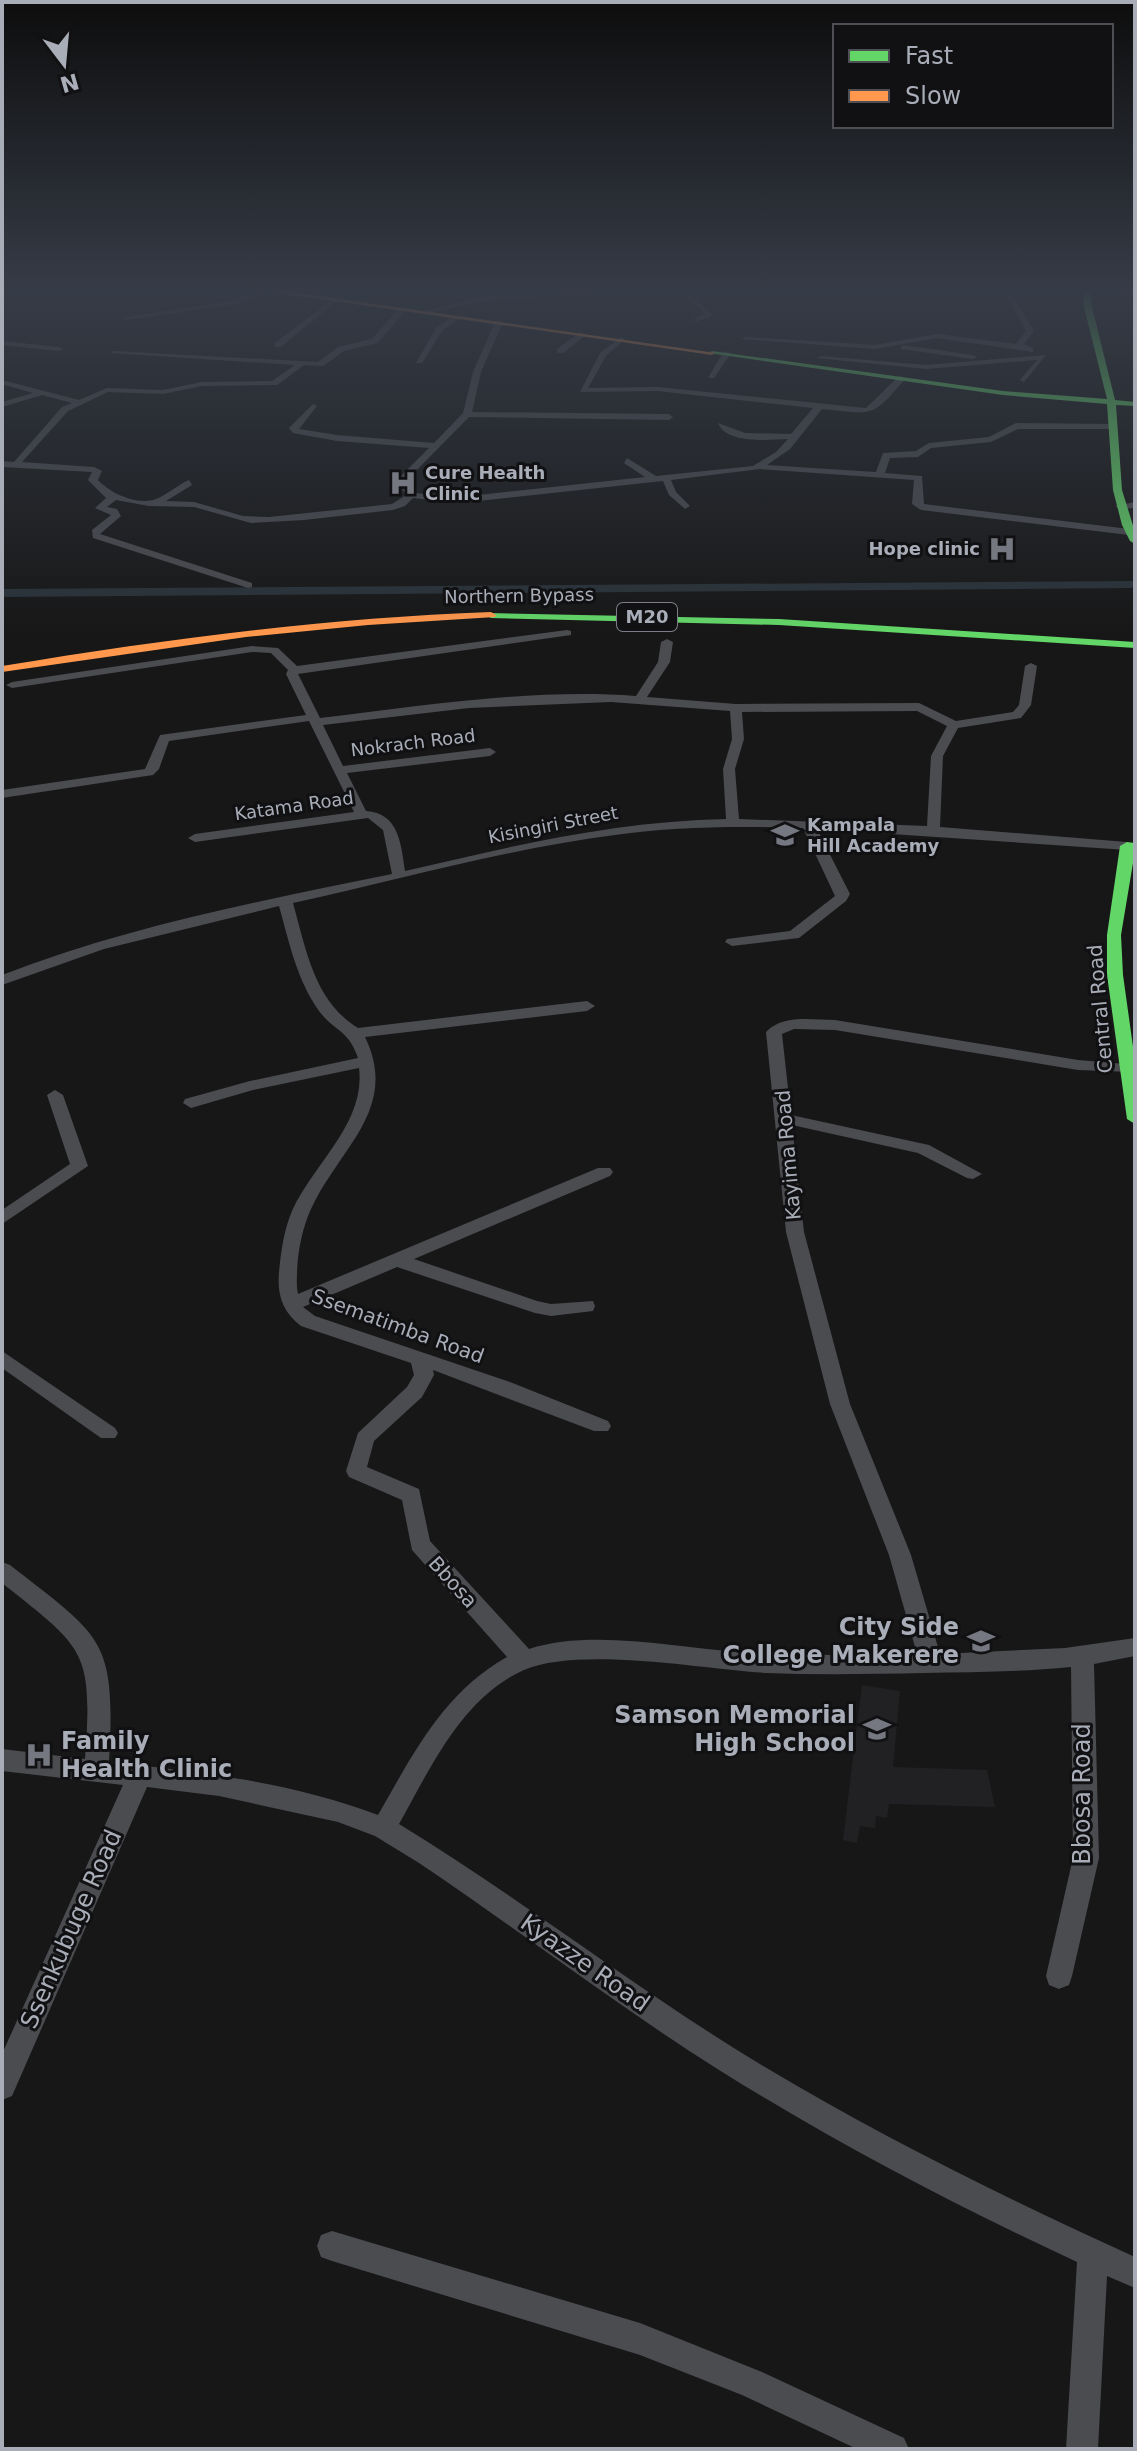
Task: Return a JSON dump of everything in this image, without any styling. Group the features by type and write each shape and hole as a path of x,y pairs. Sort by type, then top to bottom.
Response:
{"main road":[{"path":"1111,403 1111,426 1130,522"},
{"name":"Northern Bypass","path":"2,658 189,629 339,612 508,604 669,606 1135,634"},
{"name":"Northern Bypass","path":"7,677 275,629 496,615 583,614 742,621 1135,645"},
{"name":"Central Road","path":"1131,847 1114,935 1115,975 1135,1119"}],"street":[{"path":"16,465 53,419 76,403"},
{"path":"470,403 467,414 405,477 403,483 411,495 451,501 755,468 919,478 917,504 921,507 1130,522"},
{"path":"786,403 871,410 877,403"},
{"path":"313,406 293,428 296,431 337,438 438,446"},
{"path":"796,455 795,437 803,422 819,407"},
{"path":"467,414 669,417"},
{"path":"721,425 731,432 795,437"},
{"path":"880,474 886,455 918,454 929,446 991,439 1016,426 1111,426"},
{"path":"755,468 796,455 848,472"},
{"path":"627,461 654,479"},
{"path":"2,464 97,471 93,480 112,498 100,508 114,511 116,516 95,532 96,536 248,585"},
{"path":"666,478 672,493 685,506"},
{"path":"154,504 189,483"},
{"path":"99,488 136,502 191,504 242,519 261,520 393,507 402,504 411,495"},
{"path":"294,670 567,633"},
{"path":"641,698 664,662 667,642"},
{"path":"7,677 252,649 274,650 294,670"},
{"path":"2,794 149,772 153,769 161,740 169,737 469,704 641,698 736,708 919,707 954,725 1017,715 1025,705 1031,666"},
{"path":"294,670 292,674 361,814"},
{"path":"733,824 729,769 738,739 736,708"},
{"path":"933,832 937,756 954,725"},
{"name":"Nokrach Road","path":"339,770 490,752"},
{"name":"Katama Road","path":"195,838 361,814 378,816 390,825 399,876"},
{"name":"Kisingiri Street","path":"2,980 118,940 593,834 655,826 809,826 1131,847"},
{"path":"732,942 794,935 841,898 843,894 809,826"},
{"path":"285,901 304,967 323,1008 337,1024 355,1033 587,1006"},
{"name":"Kayima Road","path":"931,1663 908,1579 840,1404 795,1232 774,1032 794,1024 863,1028 1078,1065 1126,1069"},
{"path":"191,1103 250,1086 368,1061 355,1033"},
{"name":"Ssematimba Road","path":"368,1061 358,1124 304,1204 294,1229 287,1282 292,1304 308,1321 420,1358 601,1426"},
{"path":"2,1218 79,1166 55,1095"},
{"path":"784,1118 923,1149 973,1174"},
{"path":"292,1304 604,1172"},
{"path":"396,1260 535,1307 551,1310 586,1306"},
{"path":"2,1358 108,1433"},
{"name":"Bbosa","path":"420,1358 424,1375 415,1392 365,1438 356,1471 412,1495 420,1544 524,1660"},
{"path":"2,1571 78,1634 92,1655 99,1709 96,1773"},
{"path":"384,1828 454,1712 493,1676 540,1654 579,1650 807,1665 1082,1659 1135,1647"},
{"name":"Bbosa Road","path":"1059,1976 1086,1858 1082,1659"},
{"name":"Kyazze Road","path":"2,1760 265,1793 339,1811 384,1828 741,2067 872,2143 1135,2273"},
{"name":"Ssenkubuge Road","path":"2,2083 139,1777"},
{"path":"332,2246 640,2339 751,2383 893,2449"},
{"path":"1082,2449 1093,2254"}],"shaded area":[{"name":"Samson Memorial High School","path":"862,1685 900,1691 893,1767 987,1770 995,1807 889,1804 887,1818 876,1816 875,1828 860,1826 857,1843 843,1840"}],"waterway":[{"path":"2,593 1130,584"}],"traffic: fast":[{"path":"1111,403 1117,490 1135,541"},
{"path":"1128,403 1135,404"},
{"path":"491,615 779,622 1135,645"},
{"path":"1135,847 1127,846 1114,935 1115,975 1135,1119"}],"traffic: slow":[{"path":"2,669 246,633 368,621 491,615"}],"place":[{"name":"Cure Health Clinic","path":"403,483"},
{"name":"Hope clinic","path":"1002,549"},
{"name":"Kampala Hill Academy","path":"785,835"},
{"name":"City Side College Makerere","path":"981,1641"},
{"name":"Samson Memorial High School","path":"877,1729"},
{"name":"Family Health Clinic","path":"39,1755"}]}
